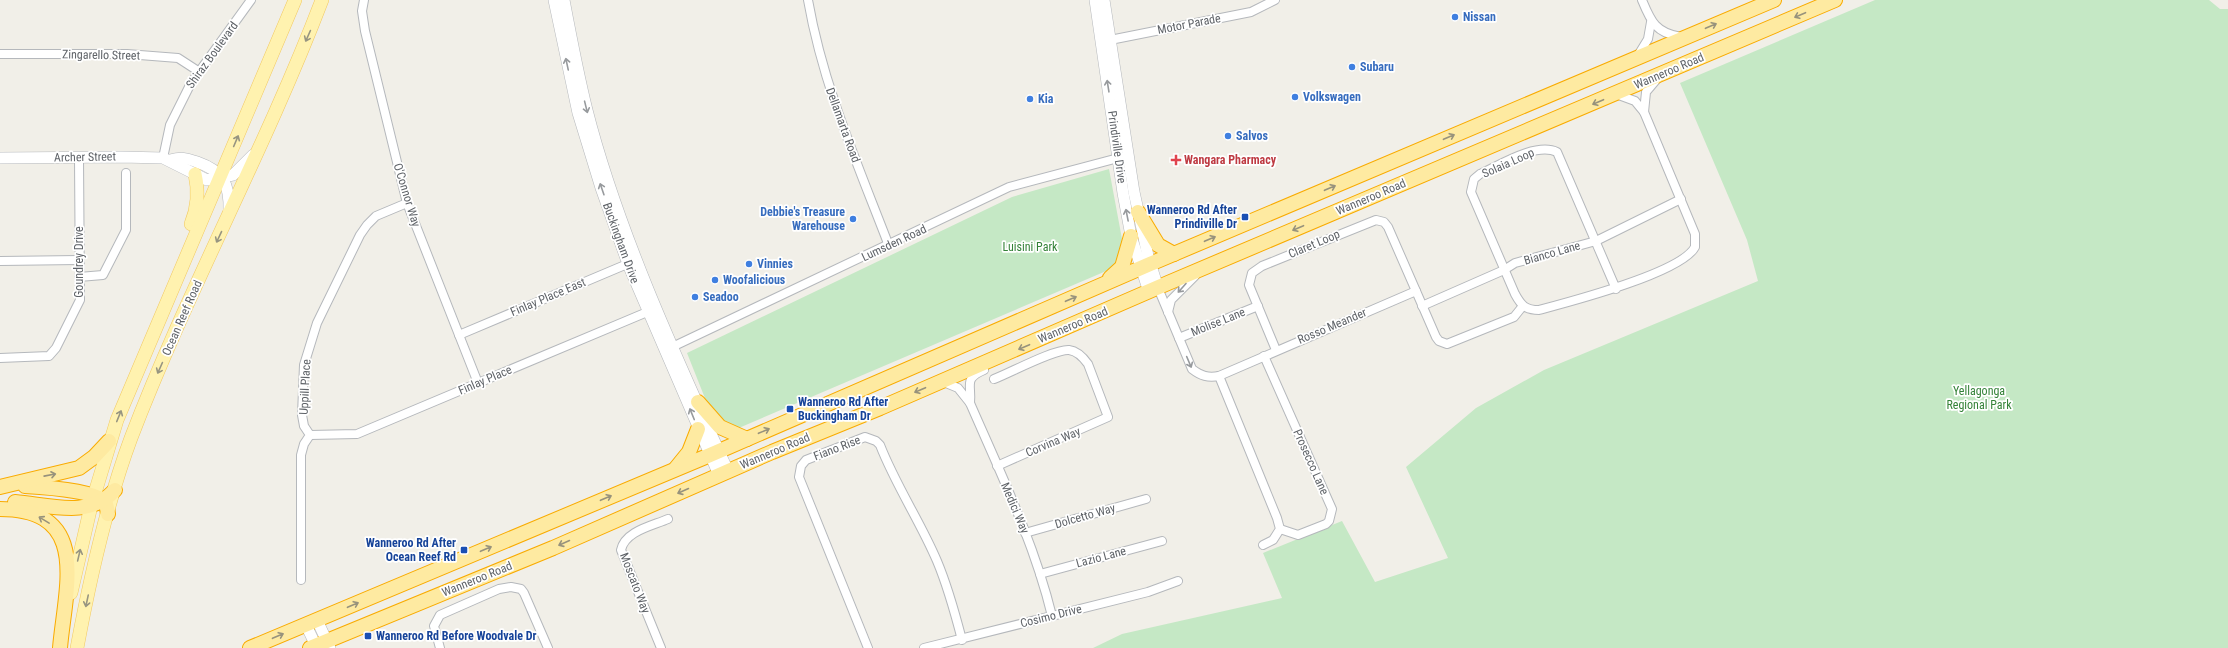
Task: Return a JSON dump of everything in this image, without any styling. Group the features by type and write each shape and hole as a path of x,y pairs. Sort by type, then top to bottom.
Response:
{"highway":[{"name":"Wanneroo Road","path":"250,648 747,439 1145,266 1774,0"},
{"name":"Wanneroo Road","path":"320,646 553,548 723,473 995,359 1204,268 1660,76 1835,0"},
{"path":"1138,212 1158,245 1174,254"},
{"path":"1100,286 1122,267 1131,236"},
{"path":"698,402 720,427 747,439"},
{"path":"675,469 689,452 698,429"},
{"path":"6,486 79,468 94,457 110,441"},
{"path":"6,486 44,487 99,504"},
{"path":"0,503 12,502 68,508 99,504 115,490"},
{"path":"0,509 19,510 36,515 50,524 62,538 68,557 60,648"}],"main road":[{"name":"Ocean Reef Road","path":"77,648 110,441 295,0"},
{"name":"Ocean Reef Road","path":"115,490 131,440 153,384 322,0"},
{"path":"175,283 180,251 197,209 198,191 195,174"},
{"name":"Ocean Reef Road","path":"60,648 99,504"}],"street":[{"name":"Shiraz Boulevard","path":"167,159 170,125 198,71 251,0"},
{"name":"O'Connor Way","path":"364,0 362,11 365,31 407,203 478,383"},
{"name":"Buckingham Drive","path":"554,0 578,113 601,188 670,348 698,402 714,453 723,473"},
{"name":"Buckingham Drive","path":"564,0 587,111 633,262"},
{"name":"Dellamarta Road","path":"808,0 814,35 837,112 889,246"},
{"name":"Prindiville Drive","path":"1095,0 1106,41"},
{"name":"Prindiville Drive","path":"1104,0 1106,41 1123,157 1131,236 1154,290"},
{"name":"Motor Parade","path":"1106,41 1251,12 1274,0"},
{"path":"1642,0 1651,22 1667,34 1684,37"},
{"path":"1636,58 1648,39 1651,22"},
{"name":"Zingarello Street","path":"0,54 127,54 178,58 198,71"},
{"path":"1644,112 1646,92 1660,76"},
{"path":"1416,291 1436,337 1439,341 1448,344 1514,317 1522,307 1539,310 1616,289 1683,260 1692,252 1696,241 1695,234 1644,112 1635,101 1616,94"},
{"name":"Solaia Loop","path":"1522,307 1504,270 1471,192 1472,185 1480,174 1534,150 1549,148 1556,152 1616,289"},
{"name":"Archer Street","path":"167,159 178,167 207,180 233,175 240,170 256,152"},
{"name":"Archer Street","path":"0,158 79,158 121,156 167,159 182,157 212,168 221,177 230,197 229,214"},
{"name":"Lumsden Road","path":"670,348 889,246 1009,187 1123,157"},
{"name":"Prindiville Drive","path":"1123,157 1138,212 1145,266"},
{"name":"Goundrey Drive","path":"0,358 44,358 53,353 78,305 79,158"},
{"path":"79,277 104,275 125,234 126,173"},
{"name":"Bianco Lane","path":"1422,306 1504,270 1515,263 1596,241 1681,199"},
{"name":"Uppill Place","path":"310,435 304,426 302,415 304,365 317,323 360,235 367,225 376,216 407,203"},
{"name":"Claret Loop","path":"1276,350 1249,285 1250,278 1256,270 1376,220 1384,222 1388,226 1416,291"},
{"path":"0,261 79,260"},
{"name":"Finlay Place East","path":"459,335 633,262"},
{"path":"1168,313 1171,300 1204,268"},
{"path":"1154,290 1168,313 1192,369 1204,376 1219,376 1277,518 1280,529 1273,540 1262,545"},
{"name":"Rosso Meander","path":"1219,376 1276,350 1416,291"},
{"name":"Molise Lane","path":"1179,338 1258,306"},
{"name":"Finlay Place","path":"310,435 357,434 653,310"},
{"name":"Buckingham Drive","path":"670,348 698,429 714,453"},
{"name":"Corvina Way","path":"994,379 1058,352 1074,351 1083,356 1088,364 1108,417 997,466"},
{"name":"Prosecco Lane","path":"1264,356 1332,509 1329,521 1326,524 1298,535 1280,529"},
{"name":"Medici Way","path":"970,403 969,383 972,376 990,367 995,359"},
{"name":"Medici Way","path":"941,381 958,388 970,403 1025,533 1040,574 1052,616"},
{"path":"301,580 301,455 304,444 310,435"},
{"name":"Fiano Rise","path":"868,648 799,477 801,466 806,460 865,437 876,441 880,446 895,482 923,532 946,583 962,640"},
{"name":"Dolcetto Way","path":"1025,533 1146,499"},
{"name":"Moscato Way","path":"662,648 621,550 624,543 631,535 668,519"},
{"name":"Lazio Lane","path":"1040,574 1162,541"},
{"name":"Cosimo Drive","path":"924,648 962,640 1148,592 1178,581"},
{"path":"440,648 434,626 440,615 499,590 511,587 524,593 548,648"},
{"path":"312,622 320,646"}],"green space":[{"name":"Yellagonga Regional Park","path":"1875,0 2209,0 2220,9 2228,9 2228,648 1093,648 1122,634 1282,598 1263,553 1342,521 1375,582 1448,558 1406,467 1476,408 1544,370 1758,281 1747,240 1680,83"},
{"name":"Luisini Park","path":"1109,169 1122,239 1132,260 720,436 687,353 1012,197"}],"place":[{"name":"Nissan","path":"1455,17"},
{"name":"Subaru","path":"1352,67"},
{"name":"Volkswagen","path":"1295,97"},
{"name":"Kia","path":"1030,99"},
{"name":"Salvos","path":"1228,136"},
{"name":"Wangara Pharmacy","path":"1176,160"},
{"name":"Wanneroo Rd After Prindiville Dr","path":"1245,217"},
{"name":"Debbie's Treasure Warehouse","path":"853,219"},
{"name":"Vinnies","path":"749,264"},
{"name":"Woofalicious","path":"715,280"},
{"name":"Seadoo","path":"695,297"},
{"name":"Wanneroo Rd After Buckingham Dr","path":"790,409"},
{"name":"Wanneroo Rd After Ocean Reef Rd","path":"464,550"},
{"name":"Wanneroo Rd Before Woodvale Dr","path":"368,636"}]}
